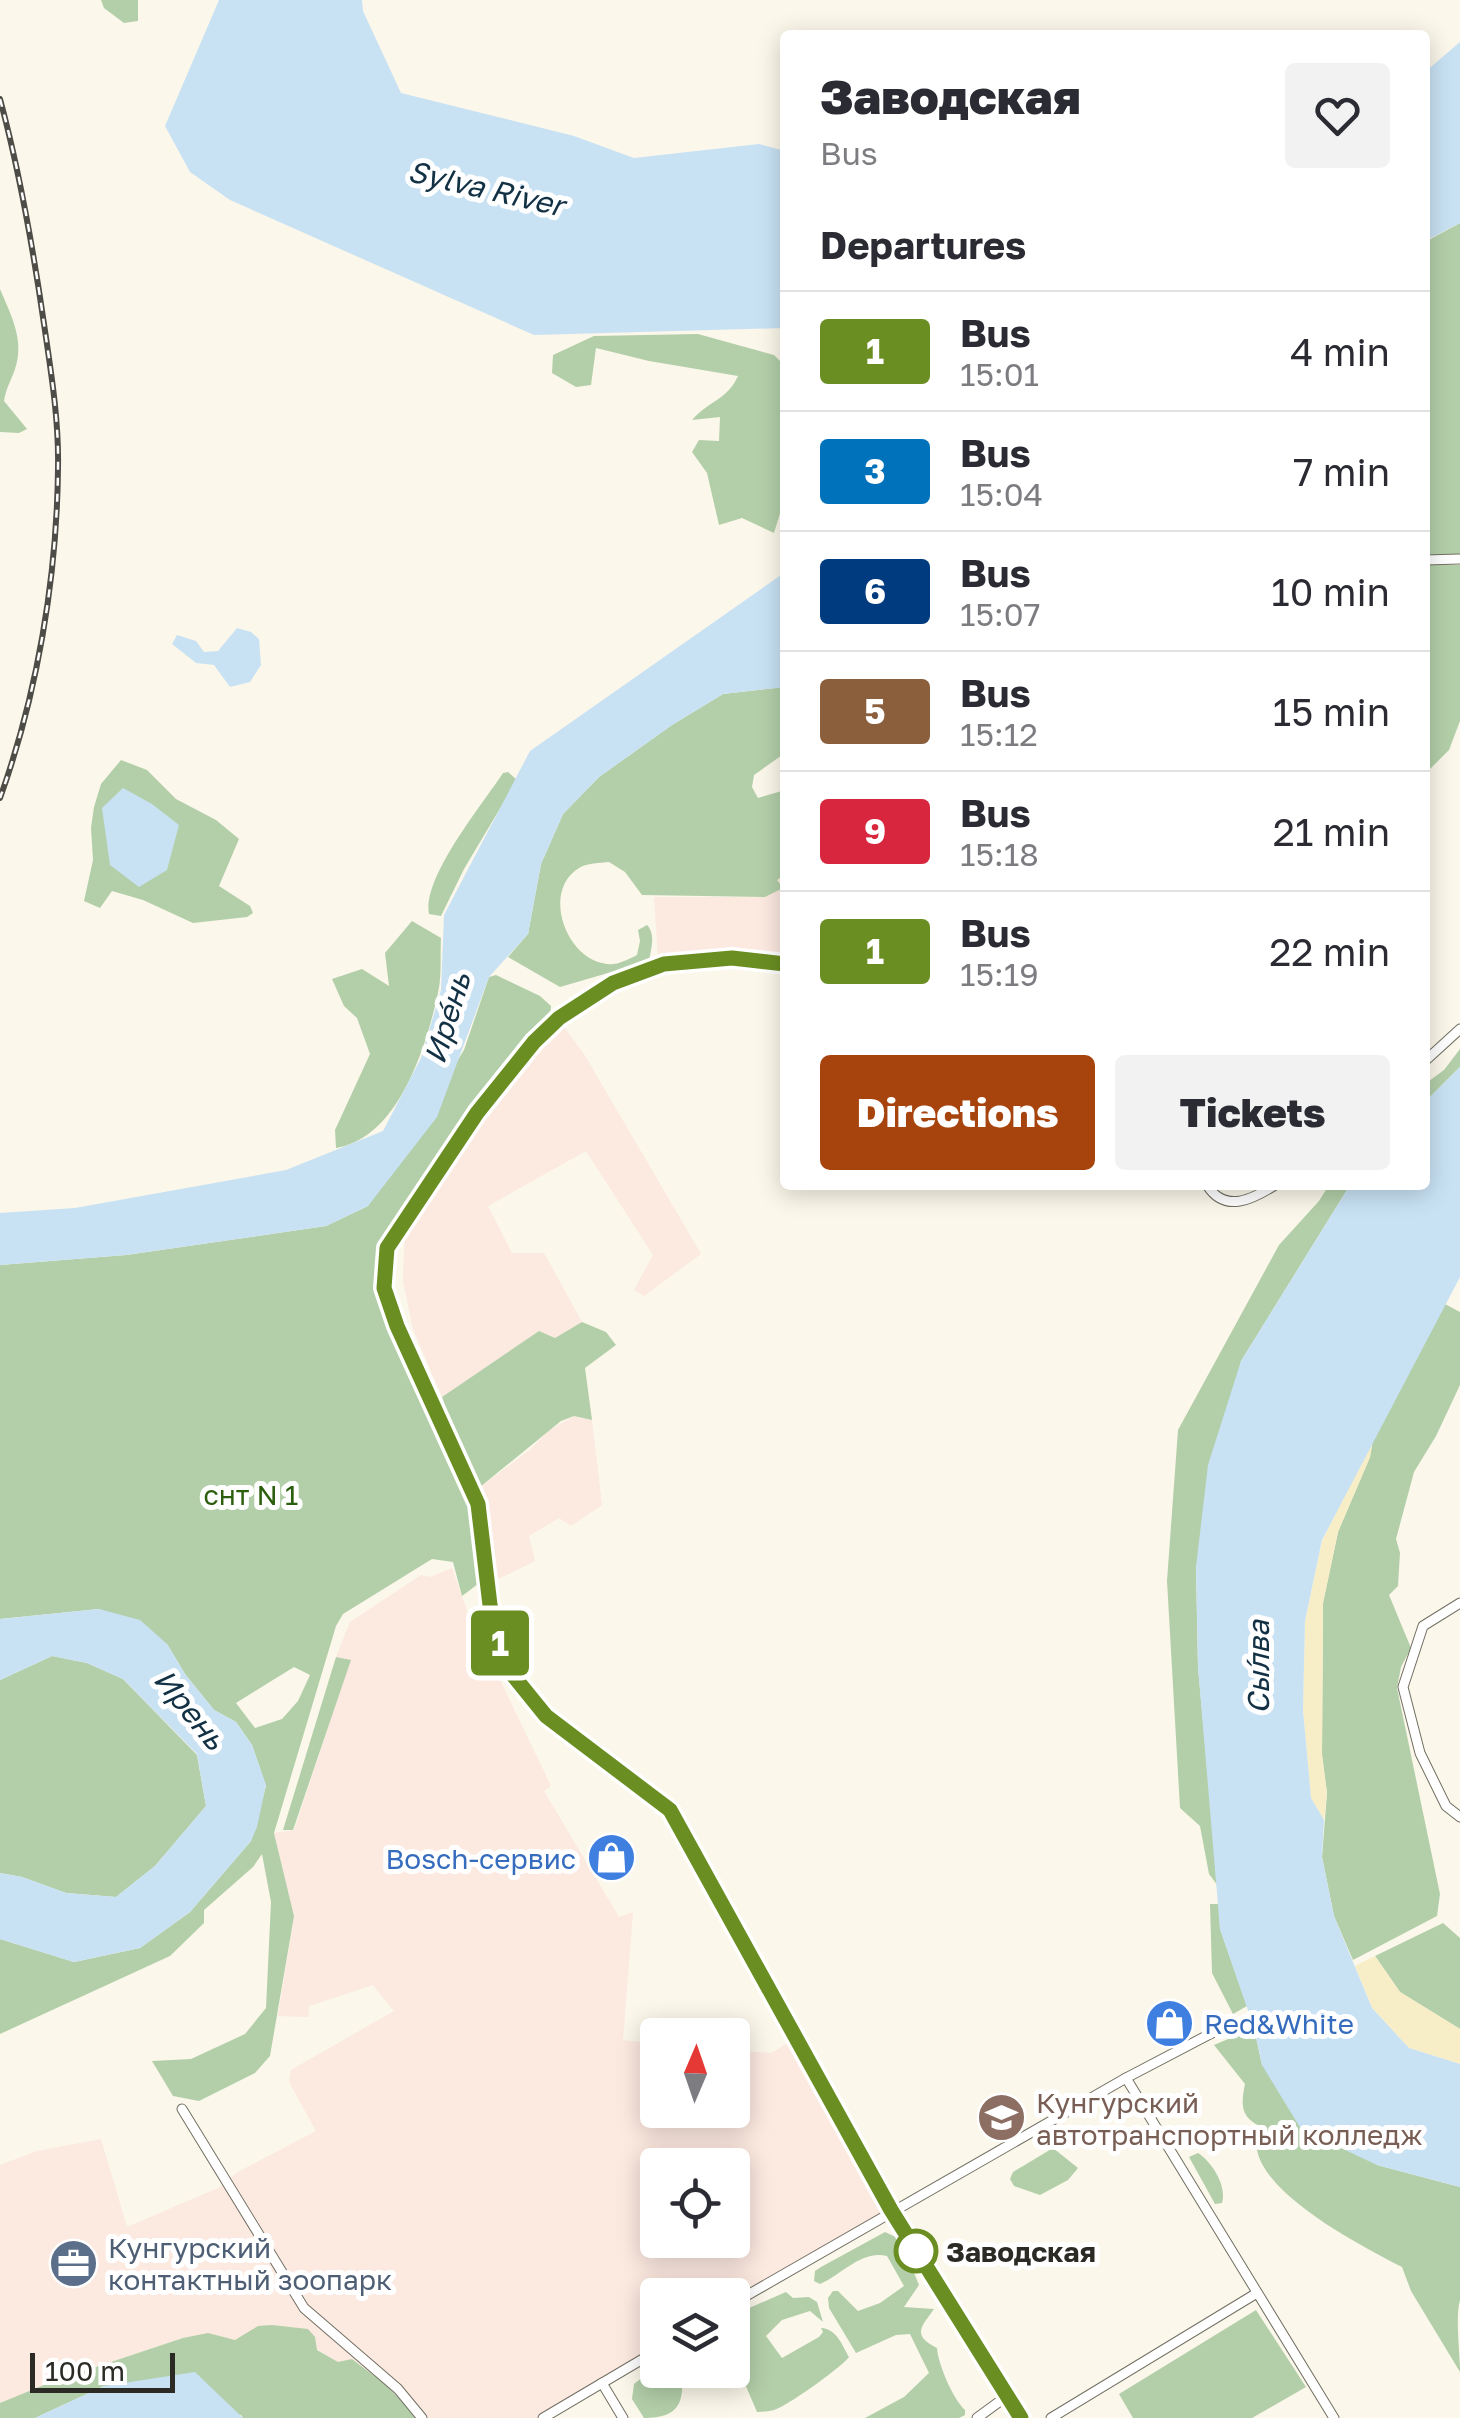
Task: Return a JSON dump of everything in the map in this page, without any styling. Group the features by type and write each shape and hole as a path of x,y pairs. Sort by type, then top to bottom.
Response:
{"street":[{"path":"1430,560 1460,558"},
{"path":"780,963 732,958 664,964 613,983 559,1018 534,1042 477,1113 387,1248 384,1288 397,1326 478,1504 490,1605 507,1668 546,1716 670,1810 891,2210 1020,2418"},
{"path":"1430,1056 1460,1029"},
{"path":"1211,1190 1216,1196 1238,1202 1252,1200 1267,1190"},
{"path":"1460,1603 1423,1626 1403,1687 1420,1753 1446,1806 1460,1817"},
{"path":"750,2293 1126,2078 1232,2024"},
{"path":"1126,2078 1334,2418"},
{"path":"182,2109 304,2308 398,2389 422,2418"},
{"path":"1051,2418 1257,2292"},
{"path":"543,2418 640,2361"},
{"path":"602,2383 623,2418"},
{"path":"977,2418 1007,2396"}],"shaded area":[{"path":"780,889 780,957 746,952 658,958 654,897 765,897"},
{"path":"564,1027 584,1054 701,1254 644,1296 634,1290 653,1255 586,1151 488,1206 512,1253 544,1253 582,1322 555,1338 539,1331 442,1397 413,1329 403,1281 405,1230 512,1080"},
{"path":"574,1416 592,1420 602,1505 571,1526 559,1518 529,1536 535,1561 496,1580 491,1526 480,1487 531,1449 548,1431"},
{"path":"452,1568 467,1611 551,1786 544,1791 619,1917 633,1912 623,2040 640,2042 640,2128 750,2128 750,2051 771,2053 788,2043 883,2213 750,2292 750,2278 640,2278 640,2357 537,2418 418,2418 353,2359 338,2362 317,2349 315,2337 183,2338 0,2403 0,2165 37,2151 101,2139 127,2227 218,2188 238,2172 316,2131 289,2082 291,2070 394,2011 373,1985 309,2006 308,2017 278,2016 294,1916 274,1833 294,1830 350,1661 336,1657 350,1622 421,1575 430,1577"}],"green space":[{"path":"101,0 138,0 138,21 124,23 104,8"},
{"path":"1460,223 1460,556 1430,557 1430,239"},
{"path":"0,289 18,338 18,359 4,401 27,429 19,433 0,432"},
{"path":"698,334 774,355 780,361 780,513 774,533 742,518 719,525 707,473 692,452 699,440 719,441 720,417 692,420 729,390 738,376 596,348 591,385 576,387 552,373 553,355 594,336"},
{"path":"1430,565 1460,565 1460,721 1449,750 1430,769"},
{"path":"780,688 780,757 754,775 752,787 758,798 780,791 780,890 765,897 642,895 625,872 609,862 586,865 568,879 562,892 560,907 570,938 592,960 614,964 637,955 638,930 647,925 652,937 649,961 560,987 508,957 528,934 541,864 563,814 599,777 723,694"},
{"path":"121,760 147,770 176,799 216,820 239,839 219,886 250,906 253,913 193,923 143,900 112,891 100,908 84,901 93,860 94,807 101,784"},
{"path":"508,772 517,780 441,916 429,914 429,899 444,862 503,773"},
{"path":"412,921 441,938 439,986 426,1039 392,1109 358,1141 336,1148 335,1130 370,1054 357,1018 344,1006 332,979 362,969 389,986 385,953"},
{"name":"снт N 1","path":"496,975 540,996 551,1006 550,1019 521,1046 464,1119 411,1200 380,1252 379,1285 464,1486 474,1518 478,1584 462,1596 453,1562 432,1559 343,1614 336,1626 274,1833 294,1916 270,2056 255,2073 199,2101 173,2096 152,2061 191,2059 245,2034 266,2008 271,1902 262,1854 253,1867 204,1910 204,1923 170,1956 0,2034 0,1939 74,1962 140,1948 190,1912 251,1841 266,1786 252,1745 236,1722 214,1710 167,1644 99,1609 0,1619 0,1265 126,1255 326,1226 368,1206 464,1050 489,977","holes":["294,1667 310,1675 298,1701 282,1719 255,1728 236,1703"]},
{"path":"1460,1049 1460,1067 1430,1097 1430,1080"},
{"path":"1326,1190 1347,1190 1241,1361 1196,1567 1198,1667 1218,1886 1209,1874 1200,1826 1180,1808 1167,1581 1178,1430 1279,1245"},
{"path":"1443,1303 1460,1312 1460,1385 1414,1472 1396,1539 1400,1553 1398,1586 1389,1595 1411,1648 1401,1667 1397,1688 1440,1894 1437,1916 1353,1960 1334,1916 1322,1857 1327,1793 1322,1755 1323,1603 1338,1532 1370,1457 1373,1439"},
{"path":"582,1322 606,1332 616,1345 585,1368 592,1420 574,1416 561,1421 480,1487 457,1441 442,1397 539,1331 555,1338"},
{"path":"52,1656 87,1663 123,1679 197,1755 206,1806 155,1866 116,1897 66,1893 0,1873 0,1680"},
{"path":"336,1657 351,1660 293,1830 283,1830"},
{"path":"1210,1904 1219,1904 1220,1929 1247,2006 1233,2014 1212,1973"},
{"path":"1443,1923 1460,1938 1460,2029 1400,1992 1375,1956"},
{"path":"1254,2028 1262,2065 1377,2165 1460,2187 1460,2372 1411,2291 1402,2267 1318,2219 1264,2168 1257,2150 1260,2126 1244,2109 1245,2084 1214,2045"},
{"path":"1053,2148 1078,2168 1068,2180 1040,2195 1014,2186 1010,2179 1013,2172"},
{"path":"1198,2153 1217,2175 1222,2203 1215,2204 1189,2157"},
{"path":"885,2232 900,2239 919,2285 904,2307 934,2309 921,2334 937,2348 947,2381 965,2410 959,2418 865,2418 904,2397 929,2373 910,2334 896,2335 856,2353 829,2308 828,2298 838,2291 858,2311 880,2303 904,2286 887,2256 869,2256 820,2284 814,2281 815,2271"},
{"path":"786,2292 793,2298 809,2297 817,2302 823,2322 810,2311 782,2320 766,2336 782,2358 819,2337 821,2328 827,2329 835,2334 849,2357 790,2402 774,2410 757,2412 747,2388 750,2388 750,2308"},
{"path":"1256,2310 1306,2387 1252,2418 1133,2418 1119,2394"},
{"path":"258,2326 308,2329 315,2337 317,2350 338,2362 352,2359 385,2384 418,2418 243,2418 104,2386 35,2418 0,2418 0,2403 51,2382 183,2338 208,2333 235,2340"},
{"path":"640,2379 640,2388 682,2388 681,2399 666,2415 644,2418 632,2399 634,2384"}],"sand":[{"path":"1373,1439 1370,1457 1338,1532 1323,1603 1322,1755 1327,1793 1324,1820 1311,1798 1303,1710 1305,1621 1322,1541"},
{"path":"1375,1956 1400,1992 1460,2029 1460,2064 1409,2048 1372,2008 1355,1966"}],"water":[{"name":"Sylva River","path":"219,0 362,0 363,11 401,93 574,136 634,158 759,144 780,150 780,328 534,335 230,200 190,172 165,126"},
{"path":"1460,42 1460,223 1430,238 1430,68"},
{"name":"Ире́нь","path":"780,576 780,688 723,694 599,777 563,814 541,864 528,934 489,977 437,1117 368,1206 326,1226 126,1255 0,1265 0,1213 75,1208 286,1170 383,1131 421,1058 441,990 444,915 530,751"},
{"path":"237,628 259,639 261,665 250,682 230,687 214,665 196,663 172,644 177,635 196,641 204,652 218,651"},
{"path":"123,788 179,825 167,870 139,887 110,865 102,808"},
{"name":"Сы́лва","path":"1460,1067 1460,1277 1322,1540 1305,1621 1303,1710 1311,1798 1324,1820 1322,1857 1334,1916 1372,2008 1409,2048 1460,2064 1460,2187 1377,2165 1301,2129 1262,2065 1254,2028 1220,1929 1198,1667 1196,1567 1208,1465 1241,1361 1347,1190 1430,1190 1430,1097"},
{"name":"Ирень","path":"99,1609 140,1620 167,1644 214,1710 236,1722 252,1745 266,1785 251,1841 190,1912 140,1948 74,1962 0,1939 0,1873 66,1893 116,1897 155,1866 206,1806 197,1754 123,1679 87,1663 52,1656 0,1680 0,1619"},
{"path":"195,2372 243,2418 35,2418 104,2386"}],"railway":[{"path":"0,99 40,296 54,396 58,468 54,551 42,636 25,718 0,798"}],"bus line":[{"name":"1","path":"780,963 732,958 664,964 613,983 559,1018 534,1042 477,1113 387,1248 384,1288 397,1326 478,1504 490,1605 507,1668 546,1716 670,1810 891,2210 1021,2418"}],"place":[{"name":"Bosch-сервис","path":"611,1858"},
{"name":"Red&White","path":"1169,2023"},
{"name":"Кунгурский автотранспортный колледж","path":"1001,2118"},
{"name":"Заводская","path":"916,2251"},
{"name":"Кунгурский контактный зоопарк","path":"73,2263"}]}
